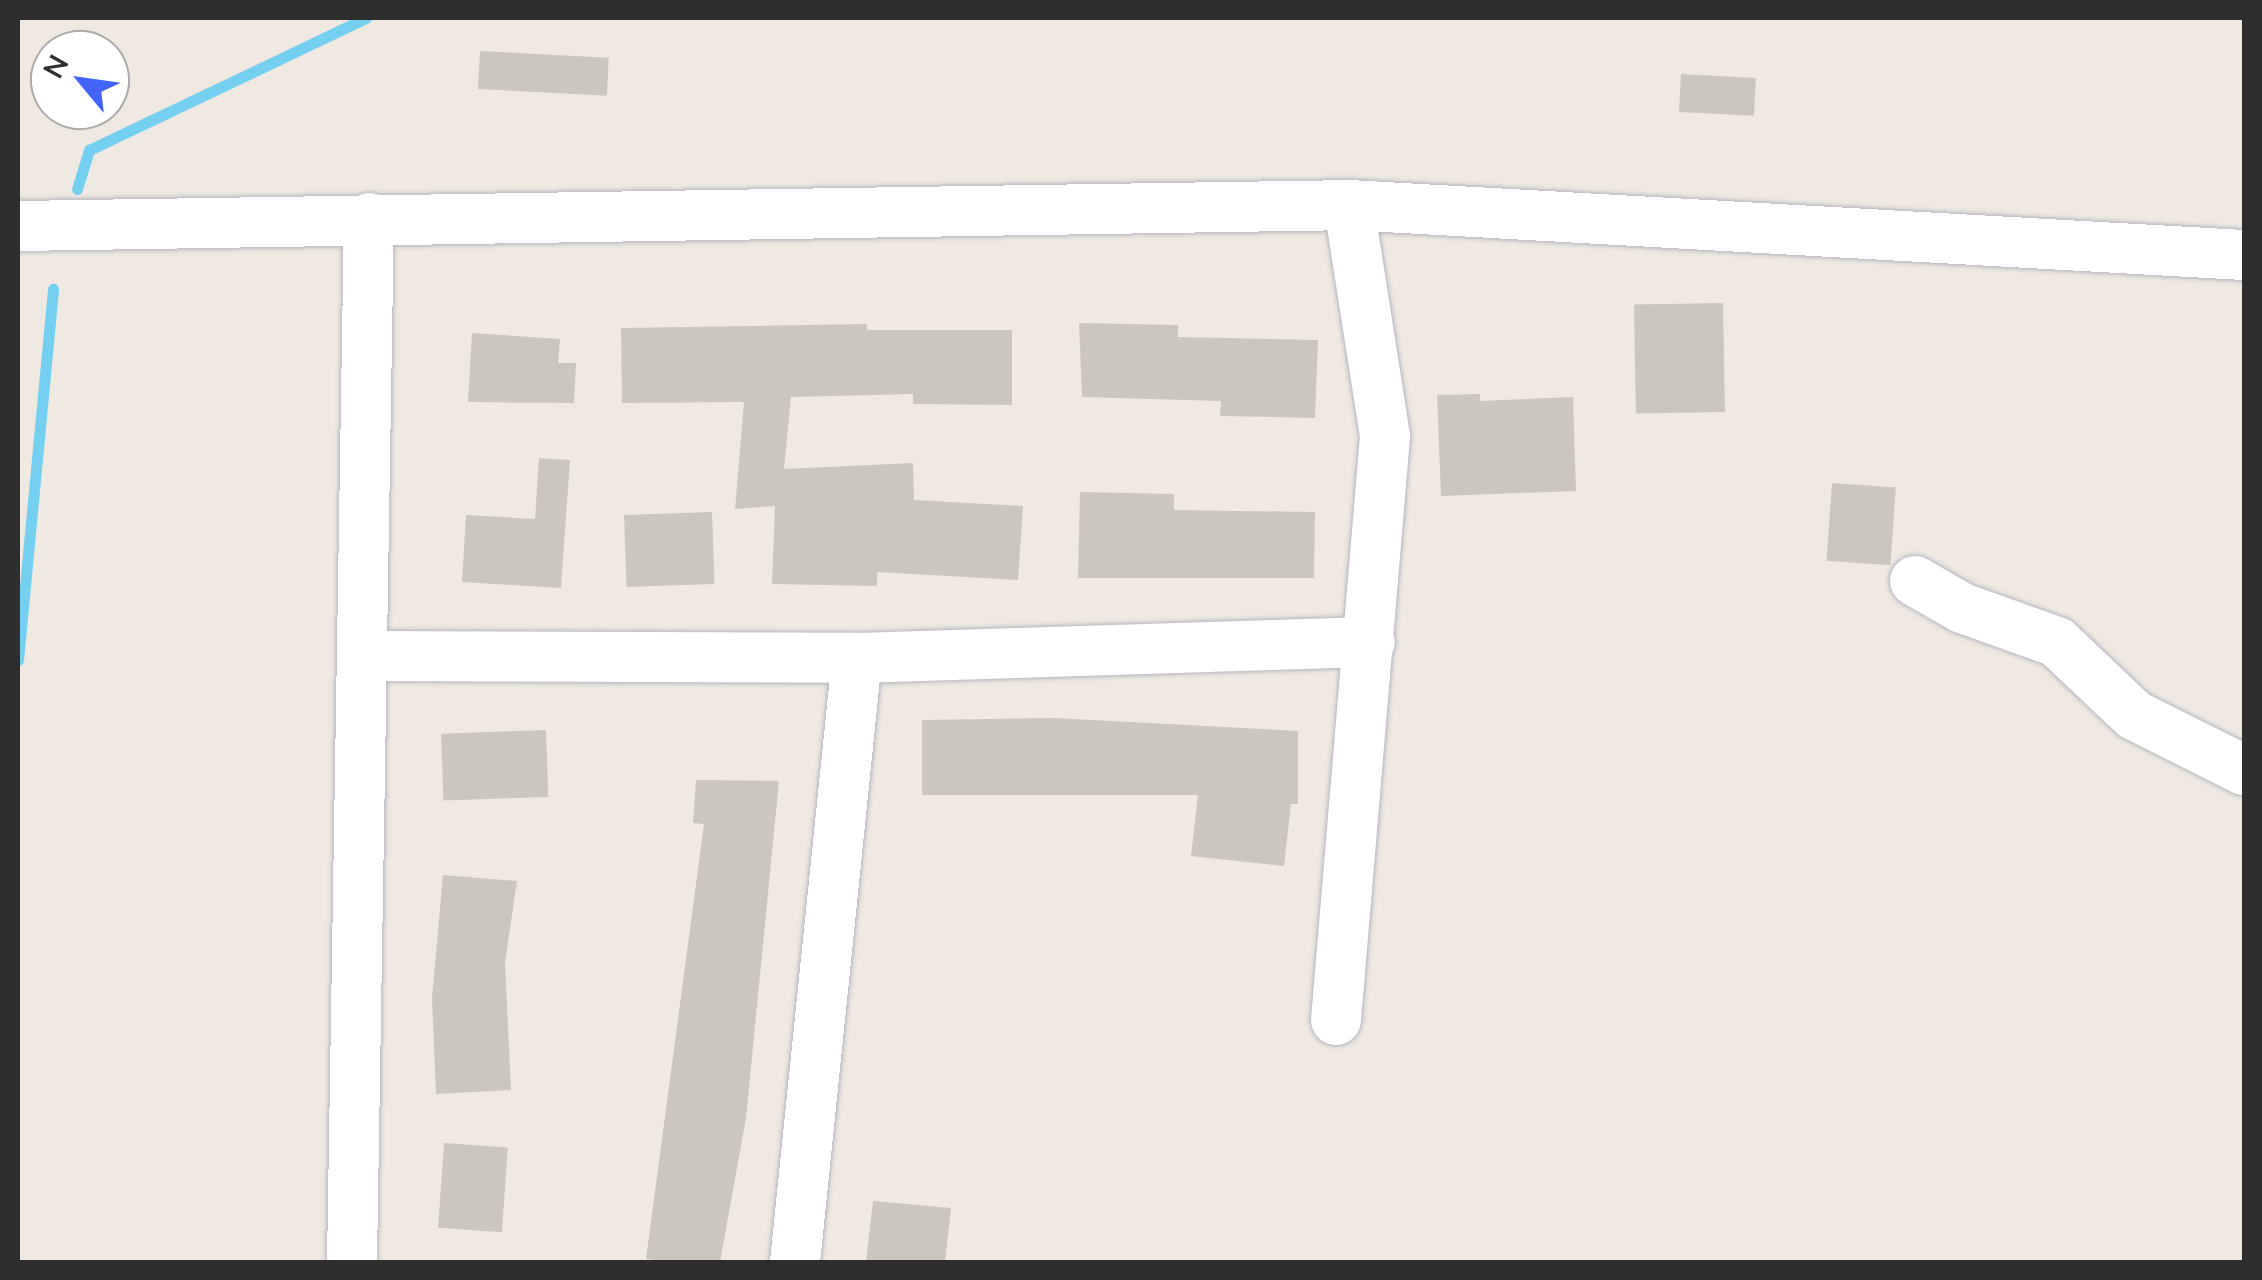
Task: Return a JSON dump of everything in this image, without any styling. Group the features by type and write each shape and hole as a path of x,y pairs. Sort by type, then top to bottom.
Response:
{"street":[{"path":"1336,1020 1385,436 1348,205"},
{"path":"18,226 1348,205 2244,255"},
{"path":"352,1262 369,218"},
{"path":"1915,580 1962,608 2057,642 2134,715 2244,770"},
{"path":"364,656 857,658 1370,642"},
{"path":"795,1262 857,658"}],"building":[{"path":"480,51 609,58 607,96 478,89"},
{"path":"1681,74 1756,78 1754,116 1679,112"},
{"path":"1723,303 1725,412 1636,414 1634,305"},
{"path":"1079,323 1178,325 1178,337 1318,340 1315,418 1220,416 1221,401 1082,397"},
{"path":"867,324 867,330 1012,330 1012,405 913,404 913,394 791,397 784,469 913,463 914,500 1023,506 1018,580 877,572 877,586 772,584 775,506 735,509 744,402 622,403 621,328"},
{"path":"472,333 560,339 558,363 576,363 574,403 468,402"},
{"path":"1480,394 1480,401 1573,397 1576,491 1441,496 1437,395"},
{"path":"539,458 570,460 561,588 462,582 466,515 535,519"},
{"path":"1832,483 1896,487 1890,565 1827,561"},
{"path":"1080,492 1174,494 1174,510 1315,512 1314,578 1078,578"},
{"path":"712,512 715,584 627,587 624,515"},
{"path":"1054,718 1298,731 1298,804 1291,804 1284,866 1191,856 1198,795 922,795 922,720"},
{"path":"546,730 548,797 443,801 441,734"},
{"path":"696,780 779,781 746,1118 720,1262 670,1262 646,1259 704,824 693,823"},
{"path":"443,875 517,881 505,963 511,1090 436,1094 432,998"},
{"path":"444,1143 508,1147 502,1232 438,1228"},
{"path":"873,1201 951,1208 945,1262 866,1262"}],"waterway":[{"path":"77,189 89,150 366,18"},
{"path":"18,660 53,289"}]}
